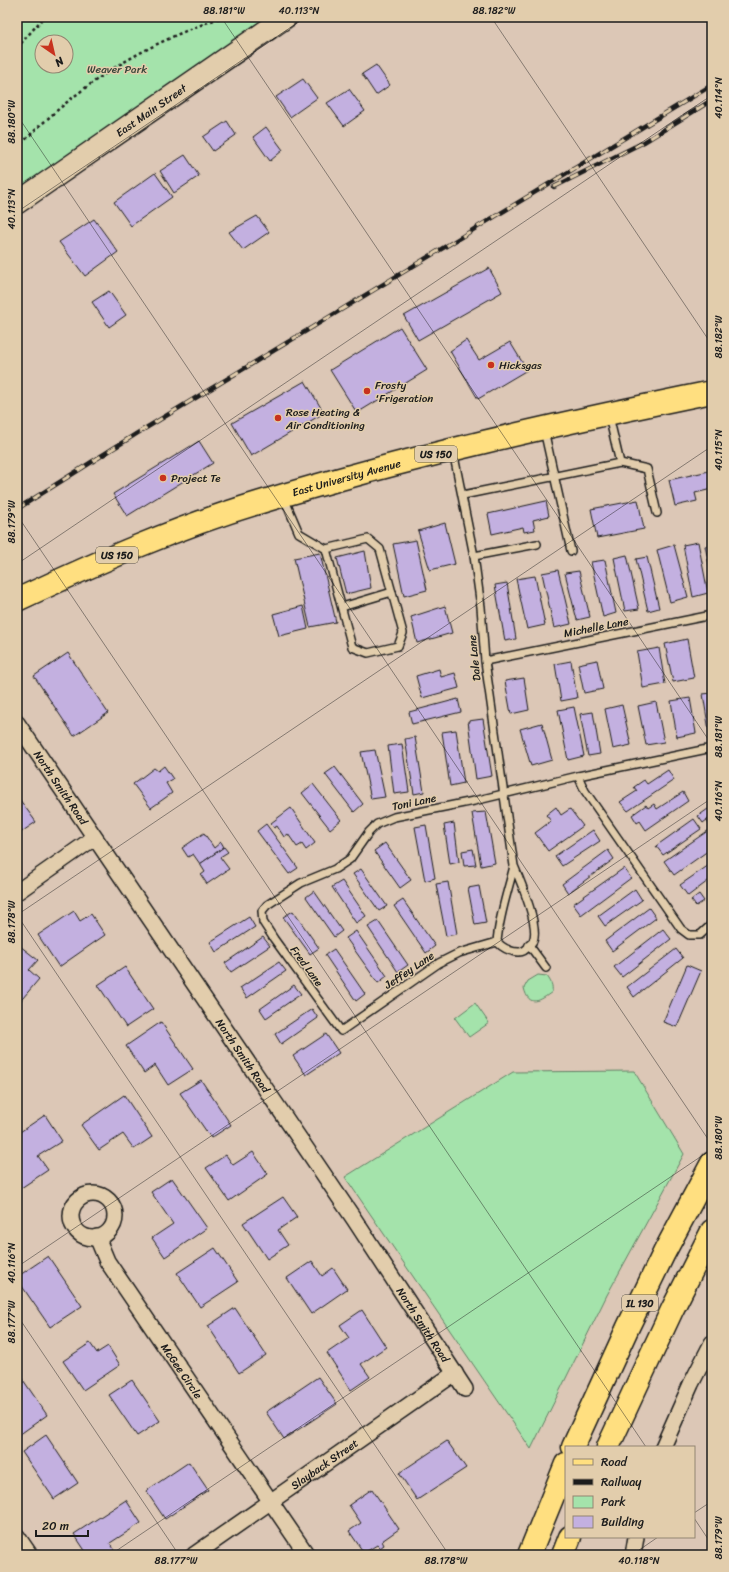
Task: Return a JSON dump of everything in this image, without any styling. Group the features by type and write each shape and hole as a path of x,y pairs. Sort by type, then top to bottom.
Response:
{"main road":[{"name":"East Main Street","path":"17,203 275,22"},
{"name":"East University Avenue","path":"17,600 92,565 169,534 260,502 453,449 712,392"},
{"name":"IL 130","path":"574,1446 628,1327 664,1253 712,1163"},
{"name":"IL 130","path":"608,1446 672,1310 712,1231"},
{"path":"529,1555 565,1466"},
{"path":"563,1555 570,1538"}],"street":[{"name":"North Smith Road","path":"17,723 354,1219 465,1389"},
{"path":"17,892 94,838"},
{"name":"McGee Circle","path":"97,1238 107,1261 307,1555"},
{"path":"663,1446 691,1384 712,1343"},
{"name":"Slayback Street","path":"194,1555 455,1373"},
{"path":"17,1536 30,1555"},
{"path":"634,1555 636,1538"}],"lane":[{"path":"608,414 620,463"},
{"path":"543,429 571,551"},
{"name":"Dale Lane","path":"453,449 474,556 481,607 485,661 514,866 526,896 533,926 534,940 529,945"},
{"path":"463,495 620,463 647,469 657,513"},
{"path":"283,496 299,533 326,549 368,540 380,549 403,633 398,646 368,652 352,647 326,549"},
{"path":"474,556 537,544"},
{"path":"342,607 392,592"},
{"name":"Michelle Lane","path":"485,661 712,615"},
{"name":"Toni Lane","path":"262,911 267,905 301,883 335,869 350,859 369,832 377,824 394,817 474,801 578,776 712,748"},
{"path":"578,776 585,791 681,929 689,935 700,935 712,924"},
{"name":"Dale Lane","path":"497,942 498,925 509,890 514,866"},
{"name":"Fred Lane","path":"262,911 263,922 274,939 341,1031"},
{"path":"497,942 512,952 522,952 529,945 546,968"},
{"name":"Jeffey Lane","path":"341,1031 439,963 459,953 497,942"}],"path":[{"path":"17,48 44,17"},
{"path":"17,148 43,122 100,76 132,57 166,40 222,17"}],"green space":[{"name":"Weaver Park","path":"17,17 283,17 17,198"},
{"path":"538,975 547,976 552,987 552,992 540,1000 532,1001 526,995 524,988 528,981"},
{"path":"475,1003 489,1023 469,1037 455,1018"},
{"path":"634,1071 684,1154 607,1295 531,1449 345,1177 513,1072"}],"building":[{"path":"376,65 390,85 376,95 362,74"},
{"path":"303,79 317,98 290,117 276,97"},
{"path":"349,89 365,111 344,126 327,103"},
{"path":"227,121 236,135 213,151 203,137"},
{"path":"266,127 283,150 270,161 253,137"},
{"path":"185,155 199,176 174,193 160,171"},
{"path":"155,173 172,197 131,226 114,202"},
{"path":"257,216 269,232 243,250 229,232"},
{"path":"94,219 118,252 85,276 59,242"},
{"path":"489,268 502,292 418,340 404,316"},
{"path":"109,291 126,315 109,327 92,302"},
{"name":"Frosty 'Frigeration","path":"400,327 427,370 357,413 330,370"},
{"name":"Hicksgas","path":"466,340 479,360 510,342 527,370 478,399 450,351"},
{"name":"Rose Heating & Air Conditioning","path":"305,381 324,413 251,456 232,423"},
{"name":"Project Te","path":"199,441 213,463 127,516 113,494"},
{"path":"709,471 712,489 695,493 697,501 675,506 669,480"},
{"path":"638,500 644,529 597,538 591,509"},
{"path":"546,501 549,516 533,520 535,530 524,532 523,527 492,534 488,514"},
{"path":"445,523 455,564 430,570 418,531"},
{"path":"416,540 427,590 404,596 393,544"},
{"path":"698,542 708,593 693,597 683,545"},
{"path":"674,545 688,597 670,602 657,550"},
{"path":"712,545 712,579 705,546"},
{"path":"365,551 371,588 346,594 337,558"},
{"path":"320,553 336,622 310,627 294,558"},
{"path":"627,555 639,609 625,611 614,558"},
{"path":"647,557 659,608 648,611 636,559"},
{"path":"605,560 616,613 603,617 591,562"},
{"path":"558,570 571,624 554,628 542,573"},
{"path":"579,571 590,617 577,620 565,573"},
{"path":"535,576 545,625 527,629 516,579"},
{"path":"507,583 516,639 505,641 495,585"},
{"path":"303,606 308,629 279,636 273,614"},
{"path":"445,606 452,633 417,643 411,617"},
{"path":"687,639 694,678 673,682 665,644"},
{"path":"659,648 665,684 643,688 637,652"},
{"path":"68,653 108,713 74,736 34,676"},
{"path":"597,660 603,689 584,693 578,664"},
{"path":"571,661 577,698 561,701 555,664"},
{"path":"439,669 441,677 455,673 459,688 422,698 416,676"},
{"path":"524,678 529,710 511,714 505,681"},
{"path":"712,693 712,730 709,731 703,694"},
{"path":"690,698 696,733 677,737 671,701"},
{"path":"458,699 461,712 412,724 409,712"},
{"path":"656,702 664,742 646,745 638,706"},
{"path":"622,705 631,745 613,749 605,709"},
{"path":"574,707 584,756 568,760 558,710"},
{"path":"593,712 600,754 588,756 580,714"},
{"path":"483,719 492,776 476,779 468,721"},
{"path":"542,723 552,760 531,766 520,729"},
{"path":"456,730 464,783 450,786 442,732"},
{"path":"415,737 424,792 414,794 405,739"},
{"path":"402,744 409,792 394,794 388,746"},
{"path":"375,750 385,797 371,799 361,752"},
{"path":"164,766 173,779 166,783 172,793 151,808 133,784 154,768 158,771"},
{"path":"335,767 363,804 354,812 325,774"},
{"path":"668,770 674,780 628,811 620,802 637,791 634,787 644,780 647,784"},
{"path":"313,784 341,820 330,829 302,793"},
{"path":"683,792 688,801 646,830 640,821 637,823 632,815 646,805 648,808 654,804 657,809"},
{"path":"17,796 36,822 17,835"},
{"path":"556,807 561,815 570,809 583,826 548,851 535,833 551,821 546,815"},
{"path":"291,808 315,843 306,850 302,844 297,847 288,834 284,837 277,826 274,828 271,823"},
{"path":"708,809 712,816 703,823 698,816"},
{"path":"486,812 495,863 481,866 472,813"},
{"path":"712,818 712,827 711,828 707,821"},
{"path":"694,819 701,829 663,855 656,846"},
{"path":"454,823 459,862 450,864 444,825"},
{"path":"266,824 298,868 289,874 257,831"},
{"path":"426,825 435,878 425,881 415,827"},
{"path":"712,828 712,848 674,875 664,861"},
{"path":"593,830 600,841 562,866 555,856"},
{"path":"204,833 214,848 221,842 224,847 200,864 193,854 188,857 182,848"},
{"path":"385,843 411,880 400,888 374,851"},
{"path":"224,847 228,852 220,857 229,869 207,884 201,875 205,872 200,864"},
{"path":"473,849 476,865 464,866 462,851"},
{"path":"608,850 614,859 568,893 562,884"},
{"path":"712,863 712,878 688,896 680,885"},
{"path":"624,868 631,878 581,915 573,904"},
{"path":"361,869 387,906 379,911 353,874"},
{"path":"342,881 366,916 356,923 332,887"},
{"path":"448,882 457,934 446,936 436,884"},
{"path":"479,886 486,923 475,925 468,888"},
{"path":"635,889 642,900 605,926 598,916"},
{"path":"314,891 342,931 334,937 306,897"},
{"path":"699,894 704,901 696,906 691,900"},
{"path":"403,900 435,946 426,953 394,906"},
{"path":"649,908 656,918 612,951 605,941"},
{"path":"74,911 80,921 91,914 105,935 59,967 38,935"},
{"path":"293,911 319,948 310,954 283,917"},
{"path":"249,917 255,927 216,952 210,942"},
{"path":"378,921 408,965 398,972 368,927"},
{"path":"663,929 671,939 622,977 614,967"},
{"path":"356,931 387,976 378,983 346,938"},
{"path":"263,937 270,946 231,972 225,963"},
{"path":"20,946 38,960 29,970 39,979 17,1005 17,950"},
{"path":"334,949 365,994 356,1001 325,955"},
{"path":"676,949 683,958 634,997 627,987"},
{"path":"279,962 286,971 247,998 240,988"},
{"path":"687,965 701,971 677,1027 663,1022"},
{"path":"125,967 153,1009 126,1027 98,985"},
{"path":"294,985 301,994 266,1018 260,1009"},
{"path":"312,1009 318,1018 281,1044 275,1034"},
{"path":"161,1022 193,1069 168,1085 155,1065 144,1073 126,1046"},
{"path":"326,1034 339,1053 306,1075 293,1056"},
{"path":"201,1080 231,1125 211,1138 180,1093"},
{"path":"124,1095 152,1137 134,1149 123,1134 99,1150 81,1125"},
{"path":"45,1115 62,1141 38,1156 48,1170 21,1188 17,1181 17,1134"},
{"path":"253,1152 268,1174 229,1201 206,1168 226,1155 233,1165"},
{"path":"172,1178 207,1228 165,1257 152,1238 173,1224 151,1192"},
{"path":"283,1197 297,1217 278,1230 288,1245 267,1259 243,1223"},
{"path":"215,1248 238,1282 200,1307 177,1273"},
{"path":"48,1256 82,1306 50,1327 17,1279 17,1277"},
{"path":"312,1261 322,1276 333,1268 347,1289 311,1314 287,1278"},
{"path":"235,1308 266,1355 239,1373 208,1326"},
{"path":"362,1310 386,1347 361,1364 370,1377 351,1390 327,1353 349,1338 340,1325"},
{"path":"90,1343 97,1353 108,1346 120,1365 83,1390 63,1361"},
{"path":"17,1371 47,1415 19,1435 17,1433"},
{"path":"318,1377 337,1404 284,1439 266,1412"},
{"path":"132,1380 160,1421 137,1436 109,1395"},
{"path":"46,1435 78,1483 54,1499 22,1452"},
{"path":"447,1441 466,1468 417,1500 399,1473"},
{"path":"189,1462 208,1490 165,1519 146,1491"},
{"path":"372,1489 399,1529 382,1541 384,1545 380,1548 377,1545 364,1553 349,1531 361,1523 349,1505"},
{"path":"126,1500 141,1523 110,1543 118,1555 88,1555 74,1534"}],"railway":[{"path":"17,509 136,434 712,85"},
{"path":"554,187 644,142 712,100"}],"place":[{"name":"Hicksgas","path":"491,365"},
{"name":"Frosty 'Frigeration","path":"367,391"},
{"name":"Rose Heating & Air Conditioning","path":"278,418"},
{"name":"Project Te","path":"163,478"}]}
